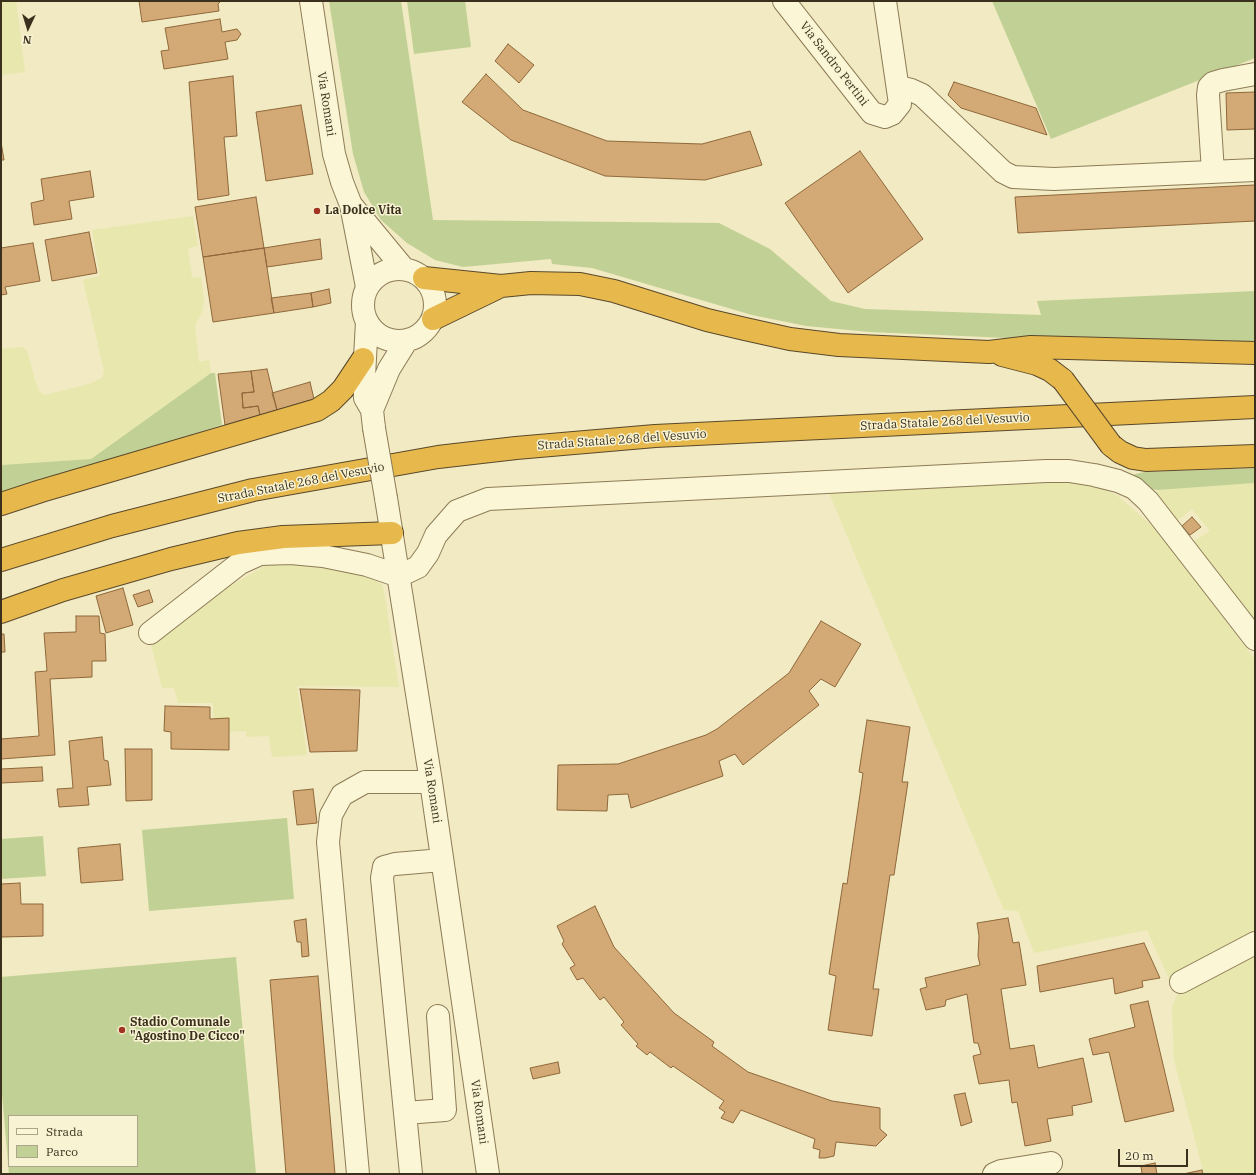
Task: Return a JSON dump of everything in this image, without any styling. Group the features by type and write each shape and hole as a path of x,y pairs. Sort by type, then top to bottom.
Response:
{"highway":[{"path":"424,278 501,286 531,283 580,284 614,291 738,328 846,346 990,352 1031,347 1255,353"},
{"path":"433,319 501,286"},
{"path":"990,352 1037,364 1050,370 1062,380 1111,445 1120,452 1133,458 1146,460 1255,456"},
{"path":"1,504 317,410 332,401 364,359"},
{"name":"Strada Statale 268 del Vesuvio","path":"1,560 112,526 253,490 438,457 516,448 655,436 1255,407"},
{"path":"1,612 63,590 172,559 238,543 283,537 392,533"}],"street":[{"name":"Via Romani","path":"311,1 334,154 342,182 351,205 367,287"},
{"name":"Via Sandro Pertini","path":"784,1 872,112 885,117 892,114 900,104 899,87 885,1"},
{"path":"1213,172 1208,95 1209,87 1213,83 1223,80 1255,74"},
{"path":"899,87 911,90 934,105 1003,172 1013,177 1054,179 1255,170"},
{"name":"Via Romani","path":"351,205 404,269"},
{"path":"394,269 404,269 415,272 424,278 434,297 435,308 433,319 427,328 418,336 407,340 395,340 383,337 374,331 367,321 363,304 367,287 374,278 383,272 394,269"},
{"name":"Via Romani","path":"367,321 364,359 366,398 373,419 399,576 431,782 488,1174"},
{"path":"373,419 390,369 407,340"},
{"path":"150,633 240,563 260,554 291,553 323,556 367,565 399,576 418,567 428,553 436,535 457,511 488,499 1070,471 1118,481 1134,488 1148,501 1255,640"},
{"path":"358,1174 328,842 331,815 342,795 365,782 431,782"},
{"path":"411,1174 382,878 384,867 389,865 442,860"},
{"path":"1181,982 1255,943"},
{"path":"405,1113 445,1110 438,1016"},
{"path":"994,1174 1001,1171 1051,1163"}],"green space":[{"path":"1,1 16,1 25,72 1,75"},
{"path":"329,1 401,1 433,220 719,223 770,249 831,301 865,309 1041,315 1037,301 1255,291 1255,345 1053,340 870,332 806,326 752,315 592,268 552,264 551,259 463,267 435,260 407,243 381,220 364,192 353,154"},
{"path":"407,1 465,1 471,47 414,54"},
{"path":"992,1 1255,2 1255,58 1051,139"},
{"path":"193,216 198,246 188,248 192,278 201,277 204,301 202,312 195,326 199,362 209,360 211,373 91,459 1,465 1,349 22,347 27,350 39,391 45,395 89,384 102,378 104,371 83,280 100,276 92,230"},
{"path":"211,373 215,373 222,425 92,466 39,479 1,492 1,465 91,459"},
{"path":"1255,468 1255,483 1158,490 1149,489 1124,477 1144,472"},
{"path":"1073,479 1096,484 1119,497 1159,532 1255,660 1255,938 1171,983 1147,930 1034,953 1018,911 1004,910 827,488"},
{"path":"1255,483 1255,623 1193,542 1210,531 1192,509 1175,522 1155,499 1158,490"},
{"path":"274,561 328,564 368,574 383,586 399,687 297,686 307,755 272,757 269,736 246,737 246,731 214,732 213,703 178,703 174,688 162,688 151,644 214,595"},
{"path":"287,818 294,899 149,911 142,830"},
{"path":"43,836 46,876 1,879 1,839"},
{"path":"1255,952 1255,1174 1204,1174 1174,1060 1172,1007 1177,995"},
{"name":"Stadio Comunale \"Agostino De Cicco\"","path":"236,957 256,1174 9,1174 8,1167 138,1167 138,1115 8,1115 8,1163 1,1083 1,977"}],"building":[{"path":"139,1 221,1 218,4 219,11 142,22"},
{"path":"220,19 222,32 237,29 241,34 237,40 225,42 228,59 164,69 161,51 169,50 165,28"},
{"path":"508,44 534,65 519,83 495,61"},
{"path":"486,74 523,110 607,141 702,144 750,131 762,165 705,180 605,176 511,140 462,102"},
{"path":"233,76 237,136 224,137 229,195 198,200 189,82"},
{"path":"954,82 1036,108 1047,135 961,108 948,95"},
{"path":"1255,92 1255,129 1227,130 1226,93"},
{"path":"301,105 313,174 266,181 256,112"},
{"path":"1,142 4,160 1,160"},
{"path":"860,151 923,239 848,293 785,203"},
{"path":"90,171 94,197 69,201 72,219 34,225 31,203 44,200 41,179"},
{"path":"1255,185 1255,221 1018,233 1015,197"},
{"path":"256,197 264,248 203,257 195,207"},
{"path":"89,232 97,273 52,281 45,240"},
{"path":"320,239 322,259 267,267 264,248"},
{"path":"33,243 40,281 5,287 7,294 1,295 1,248"},
{"path":"264,248 274,313 213,322 203,257"},
{"path":"329,289 331,303 313,307 311,293"},
{"path":"311,293 313,307 274,313 271,298"},
{"path":"267,369 277,410 260,415 258,406 243,408 242,393 254,392 251,371"},
{"path":"251,371 254,392 242,393 243,408 258,406 260,415 225,425 218,374"},
{"path":"310,382 314,399 277,410 272,393"},
{"path":"1192,517 1201,527 1190,535 1182,526"},
{"path":"123,588 133,625 106,633 96,596"},
{"path":"149,590 153,602 138,607 133,595"},
{"path":"76,616 99,616 100,633 105,634 106,661 92,661 92,677 50,679 55,755 1,759 1,739 39,736 35,672 47,671 44,633 76,632"},
{"path":"821,621 861,644 835,687 821,679 809,691 819,705 743,765 735,754 719,761 723,776 631,808 628,794 608,795 607,811 557,810 558,765 618,764 706,735 717,729 789,673"},
{"path":"1,634 4,634 5,652 1,652"},
{"path":"300,689 360,690 357,751 310,752"},
{"path":"165,706 210,707 210,719 229,718 229,750 171,749 171,732 164,731"},
{"path":"867,720 910,727 902,782 908,782 894,875 890,875 873,989 879,989 872,1036 828,1030 836,976 829,974 843,883 847,884 863,773 859,772"},
{"path":"102,737 104,760 108,761 111,785 87,787 89,805 59,807 57,789 73,788 69,741"},
{"path":"125,749 152,749 152,800 126,801"},
{"path":"42,767 43,781 1,783 1,769"},
{"path":"313,789 317,823 297,825 293,791"},
{"path":"120,844 123,880 81,883 78,848"},
{"path":"20,883 21,904 43,904 43,936 1,937 1,884"},
{"path":"595,906 614,947 674,1013 714,1042 712,1046 748,1072 832,1101 880,1108 880,1129 887,1135 876,1146 836,1142 834,1156 819,1158 820,1150 813,1148 815,1139 741,1110 733,1123 721,1118 725,1112 719,1108 724,1101 673,1066 671,1068 650,1052 647,1055 636,1046 638,1044 621,1025 624,1022 604,997 600,1000 583,978 577,980 570,968 575,965 562,944 564,941 557,926"},
{"path":"1008,918 1013,943 1019,942 1026,985 1001,989 1010,1049 1034,1045 1038,1068 1083,1058 1092,1102 1072,1106 1073,1115 1047,1119 1051,1141 1025,1146 1017,1102 1012,1103 1009,1080 979,1084 973,1056 981,1054 978,1043 974,1043 967,994 946,1000 945,1006 926,1010 920,989 927,987 925,978 980,965 978,956 979,936 977,923"},
{"path":"306,919 309,956 302,957 301,942 297,942 294,921"},
{"path":"1144,943 1160,978 1142,981 1143,987 1115,994 1113,978 1040,992 1037,966"},
{"path":"318,976 335,1174 286,1174 270,980"},
{"path":"1148,1001 1174,1111 1125,1122 1109,1052 1093,1055 1089,1039 1135,1027 1130,1005"},
{"path":"558,1062 560,1073 533,1079 530,1068"},
{"path":"965,1093 972,1122 961,1126 954,1095"},
{"path":"1155,1163 1157,1174 1142,1174 1141,1166"},
{"path":"1202,1170 1203,1174 1183,1174"}],"place":[{"name":"La Dolce Vita","path":"317,211"},
{"name":"Stadio Comunale \"Agostino De Cicco\"","path":"122,1030"}]}
